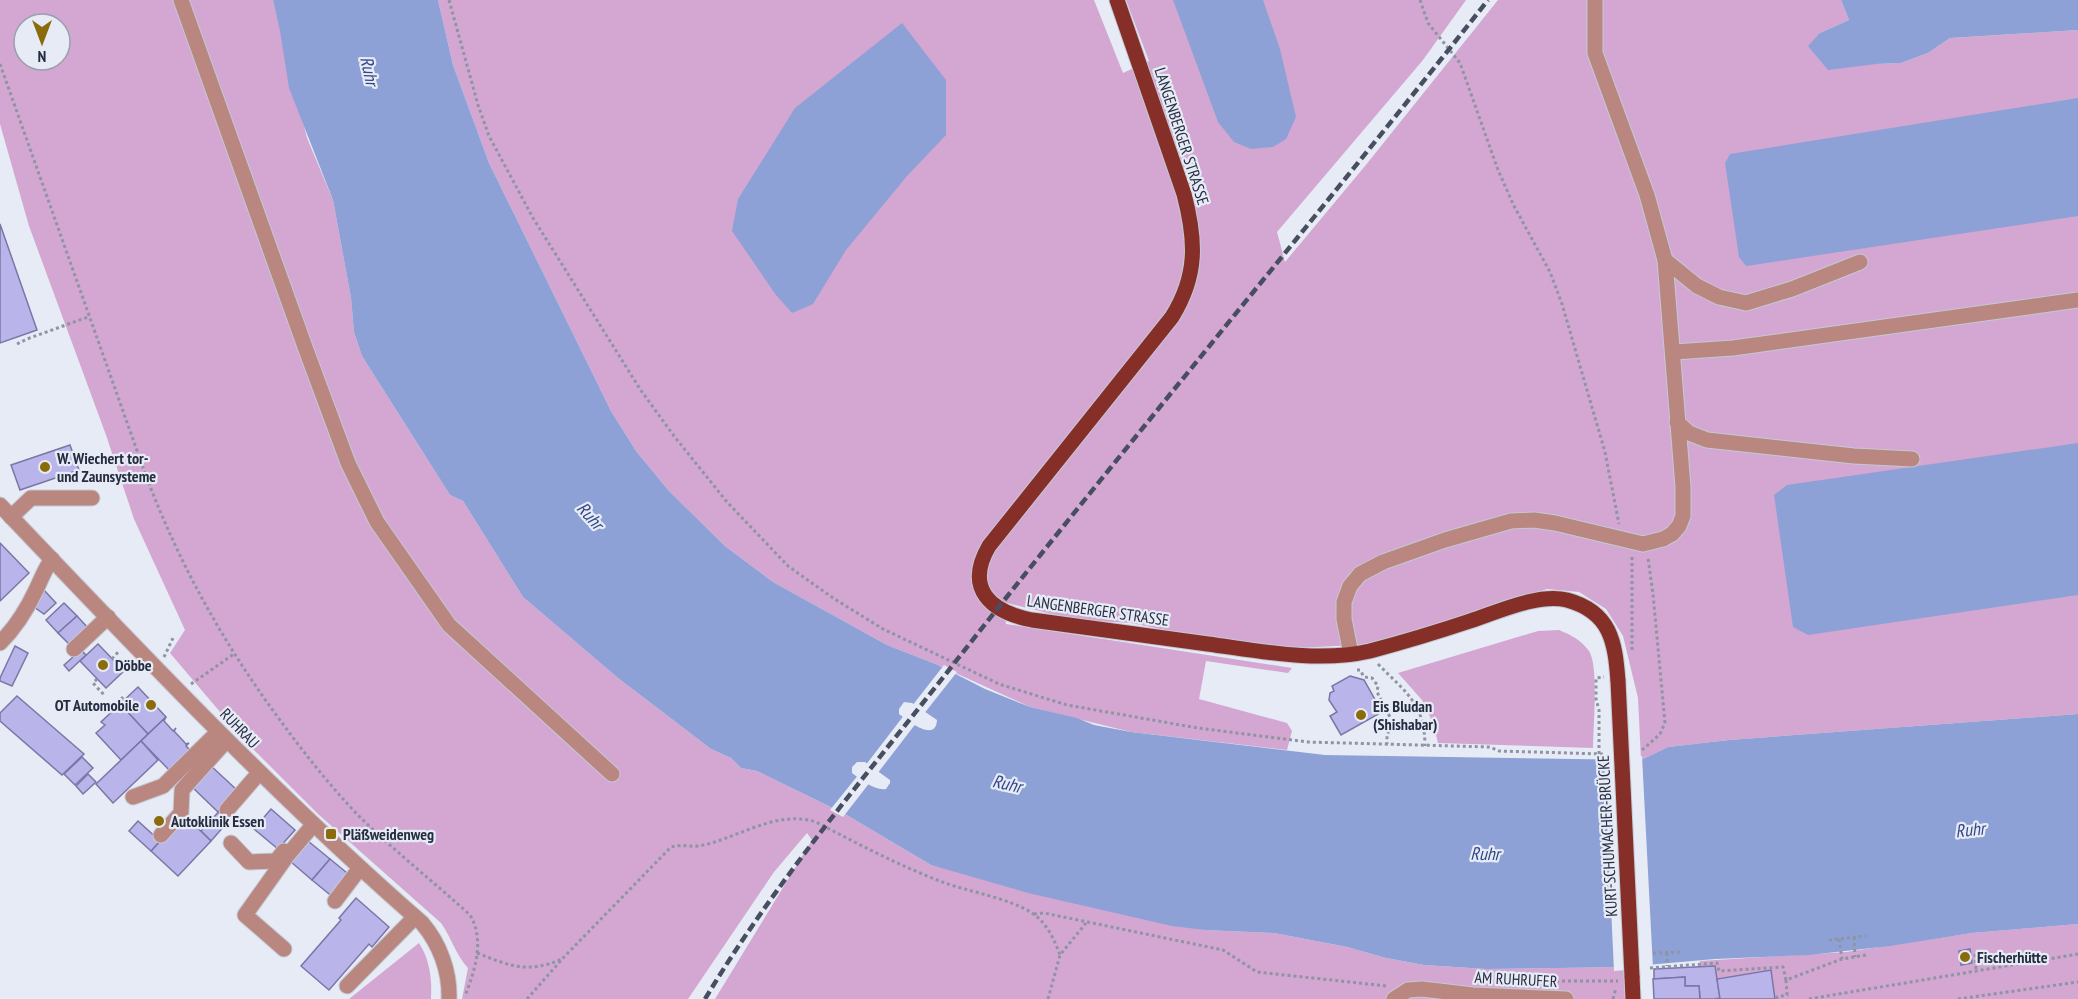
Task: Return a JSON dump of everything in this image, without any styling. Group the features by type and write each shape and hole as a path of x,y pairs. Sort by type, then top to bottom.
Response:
{"main road":[{"name":"LANGENBERGER STRASSE","path":"1117,0 1189,213 1193,246 1190,278 1185,294 1172,317 989,546 980,569 983,591 989,602 1000,610 1032,620 1259,651 1311,655 1351,654 1367,651 1404,642 1532,602 1560,599 1589,610 1606,627 1615,646 1618,679"},
{"name":"KURT-SCHUMACHER-BRÜCKE","path":"1618,679 1632,997"}],"street":[{"path":"181,0 328,410 348,463 377,522 449,625 612,774"},
{"path":"1351,654 1344,619 1344,602 1350,586 1360,574 1383,562 1455,537 1512,522 1534,520 1643,544 1672,534 1679,526 1683,516 1674,352 1665,260 1647,195 1595,53 1595,0"},
{"path":"1665,260 1697,286 1719,297 1746,303 1792,289 1860,262"},
{"path":"1674,352 1733,348 2078,300"},
{"path":"1677,422 1689,433 1707,440 1842,455 1912,459"},
{"path":"4,513 31,498 92,498"},
{"name":"RUHRAU","path":"4,513 112,620 259,773 430,933 440,950 450,987 449,999"},
{"path":"0,643 16,625 43,572 52,560"},
{"path":"79,651 112,620"},
{"path":"133,797 163,786 222,736"},
{"path":"161,835 181,813 182,790 222,736"},
{"path":"227,810 259,773"},
{"path":"231,843 249,862 276,861 311,823"},
{"path":"284,949 245,915 311,823"},
{"path":"335,901 360,868"},
{"path":"347,986 415,917"},
{"name":"RUHRAU","path":"442,999 447,976"},
{"name":"AM RUHRUFER","path":"1408,990 1435,989 1465,994 1566,999"},
{"path":"1394,999 1408,990"}],"path":[{"path":"449,0 478,105 489,136 533,218 634,379 674,436 727,502 788,566 883,629 999,684 1032,696 1078,707 1209,730 1308,742 1490,747 1499,751 1601,754 1596,678"},
{"path":"1420,0 1428,23 1460,63 1498,170 1514,206 1550,272 1562,304 1605,452 1622,539 1631,552 1632,654"},
{"path":"0,64 169,535 206,608 234,654 300,748 340,795 386,840 470,915 478,934 477,953 464,999"},
{"path":"17,344 89,317"},
{"path":"1642,750 1657,738 1663,729 1665,715 1650,566 1643,544"},
{"path":"1367,651 1414,700 1421,714 1425,746"},
{"path":"180,692 234,654"},
{"path":"1350,670 1360,670 1364,677 1372,678 1378,686 1377,692 1392,720 1387,744"},
{"path":"97,679 93,682 105,696"},
{"path":"527,999 563,958 671,847 699,846 792,818 816,822 917,872 1020,906 1034,914 1050,932 1060,955"},
{"path":"1034,914 1044,913 1223,950 1257,972 1408,990"},
{"path":"1048,999 1060,955 1086,923"},
{"path":"1829,940 1866,936"},
{"path":"1854,938 1855,957"},
{"path":"1839,939 1842,959"},
{"path":"1653,953 1682,952"},
{"path":"477,953 528,968 540,968 563,958"},
{"path":"1667,953 1667,967"},
{"path":"1976,954 1976,971"},
{"path":"1809,999 2078,954"},
{"path":"1785,980 1842,959 1866,955"},
{"path":"1650,968 1717,963 1719,971 1783,967 1787,995 1777,997 1777,999"},
{"path":"1958,999 2078,982"}],"shaded area":[{"path":"0,0 273,0 307,138 333,200 351,298 354,332 362,356 450,495 463,501 523,597 618,678 711,749 731,758 741,768 757,771 845,814 931,865 1205,930 1274,933 1424,965 1486,969 1624,967 1627,999 715,999 812,840 807,833 774,872 688,999 462,999 468,968 441,923 318,814 243,739 170,653 185,630 134,519 106,435 29,226 0,124"},
{"path":"438,0 1094,0 1123,73 1149,61 1126,0 1466,0 1423,60 1277,232 1285,262 1498,0 1841,0 1849,20 1820,33 1876,64 1901,63 1928,53 1950,38 2078,30 2078,714 1729,740 1668,747 1641,760 1638,698 1623,636 1606,609 1579,592 1547,589 1374,644 1297,648 1204,638 1131,623 1076,620 1003,602 1006,624 1292,668 1288,673 1206,661 1199,699 1287,723 1292,731 1287,750 1131,732 1030,707 938,665 887,645 773,582 725,546 669,491 636,451 611,411 489,163 453,65"},
{"path":"1559,630 1583,644 1592,659 1595,683 1593,748 1438,743 1433,723 1422,700 1398,673 1538,631"},
{"path":"2078,924 2078,999 1701,999 1700,961 1846,952 1972,933"},
{"path":"419,943 430,970 431,999 349,999"}],"water":[{"name":"Ruhr","path":"273,0 438,0 453,65 489,163 611,411 636,451 669,491 725,546 773,582 887,645 938,665 985,689 1030,707 1077,718 1094,725 1131,732 1325,755 1641,760 1668,747 1729,740 2078,714 2078,924 1972,933 1890,946 1809,955 1715,959 1624,967 1486,969 1424,965 1274,933 1172,926 1028,893 931,865 845,814 757,771 741,768 731,758 711,749 618,678 523,597 463,501 450,495 362,356 354,332 351,298 333,200 289,88","holes":["904,702 912,703 937,720 935,727 932,730 921,728 899,714 899,709","857,762 865,762 890,780 886,789 873,787 852,773 852,767"]},
{"path":"1173,0 1263,0 1280,49 1296,117 1286,139 1273,147 1251,149 1234,142 1218,122"},
{"path":"1841,0 2078,0 2078,30 1950,38 1928,53 1901,63 1828,70 1808,46 1820,33 1849,20"},
{"path":"902,23 946,80 946,135 907,176 846,250 813,304 792,313 776,295 732,231 738,199 795,108"},
{"path":"2078,98 2078,216 1746,266 1739,257 1725,163 1730,154"},
{"path":"2078,443 2078,595 1808,635 1793,627 1774,495 1787,485"}],"pier":[{"path":"944,665 957,672 923,715 912,706"},
{"path":"905,714 917,722 877,774 865,766"},
{"path":"1642,756 1653,968 1614,971 1604,758"},
{"path":"859,774 871,781 843,817 830,810"}],"building":[{"path":"0,224 37,330 0,343"},
{"name":"W. Wiechert tor- und Zaunsysteme","path":"70,445 79,470 20,490 11,465"},
{"path":"0,543 29,573 0,601"},
{"path":"43,589 56,603 44,614 34,607"},
{"path":"64,603 77,616 58,633 46,620"},
{"path":"77,616 89,629 71,646 58,633"},
{"path":"98,644 124,671 106,688 80,661"},
{"path":"15,646 28,653 12,686 0,681 0,678"},
{"path":"81,650 86,655 69,671 64,665"},
{"path":"1350,676 1364,680 1382,712 1341,735 1330,716 1337,712 1329,700 1330,693 1334,691 1332,686"},
{"path":"138,687 166,717 148,734 120,704"},
{"path":"17,696 84,754 62,775 0,721 0,713"},
{"path":"120,704 148,734 121,760 96,733 105,725 101,722"},
{"path":"166,717 164,721 173,731 176,728 174,731 186,744 189,743 186,746 191,751 171,772 141,741"},
{"path":"141,741 158,760 113,803 96,784"},
{"path":"82,757 93,768 75,785 64,774"},
{"path":"210,765 238,791 218,812 191,786"},
{"path":"88,774 96,782 83,794 76,786"},
{"path":"223,807 233,816 211,841 201,831"},
{"path":"271,809 295,830 278,849 254,829"},
{"path":"184,815 211,841 178,876 151,851"},
{"path":"138,821 160,841 151,851 129,831"},
{"path":"308,841 330,859 312,880 291,862"},
{"path":"330,859 352,877 334,898 312,880"},
{"path":"356,898 389,927 372,947 369,944 329,990 301,966 341,920 339,918"},
{"name":"Fischerhütte","path":"1970,949 1972,963 1961,965 1959,951"},
{"path":"1715,966 1720,998 1700,999 1699,986 1685,986 1685,977 1654,979 1654,969"},
{"path":"1771,970 1775,999 1720,999 1717,979"},
{"path":"1685,977 1685,986 1699,986 1700,999 1654,999 1653,979"}],"railway":[{"path":"705,999 762,911 858,785 1488,0"}],"place":[{"name":"W. Wiechert tor- und Zaunsysteme","path":"45,467"},
{"name":"Döbbe","path":"103,665"},
{"name":"OT Automobile","path":"151,705"},
{"name":"Eis Bludan (Shishabar)","path":"1361,715"},
{"name":"Autoklinik Essen","path":"159,821"},
{"name":"Pläßweidenweg","path":"331,834"},
{"name":"Fischerhütte","path":"1965,957"}]}
